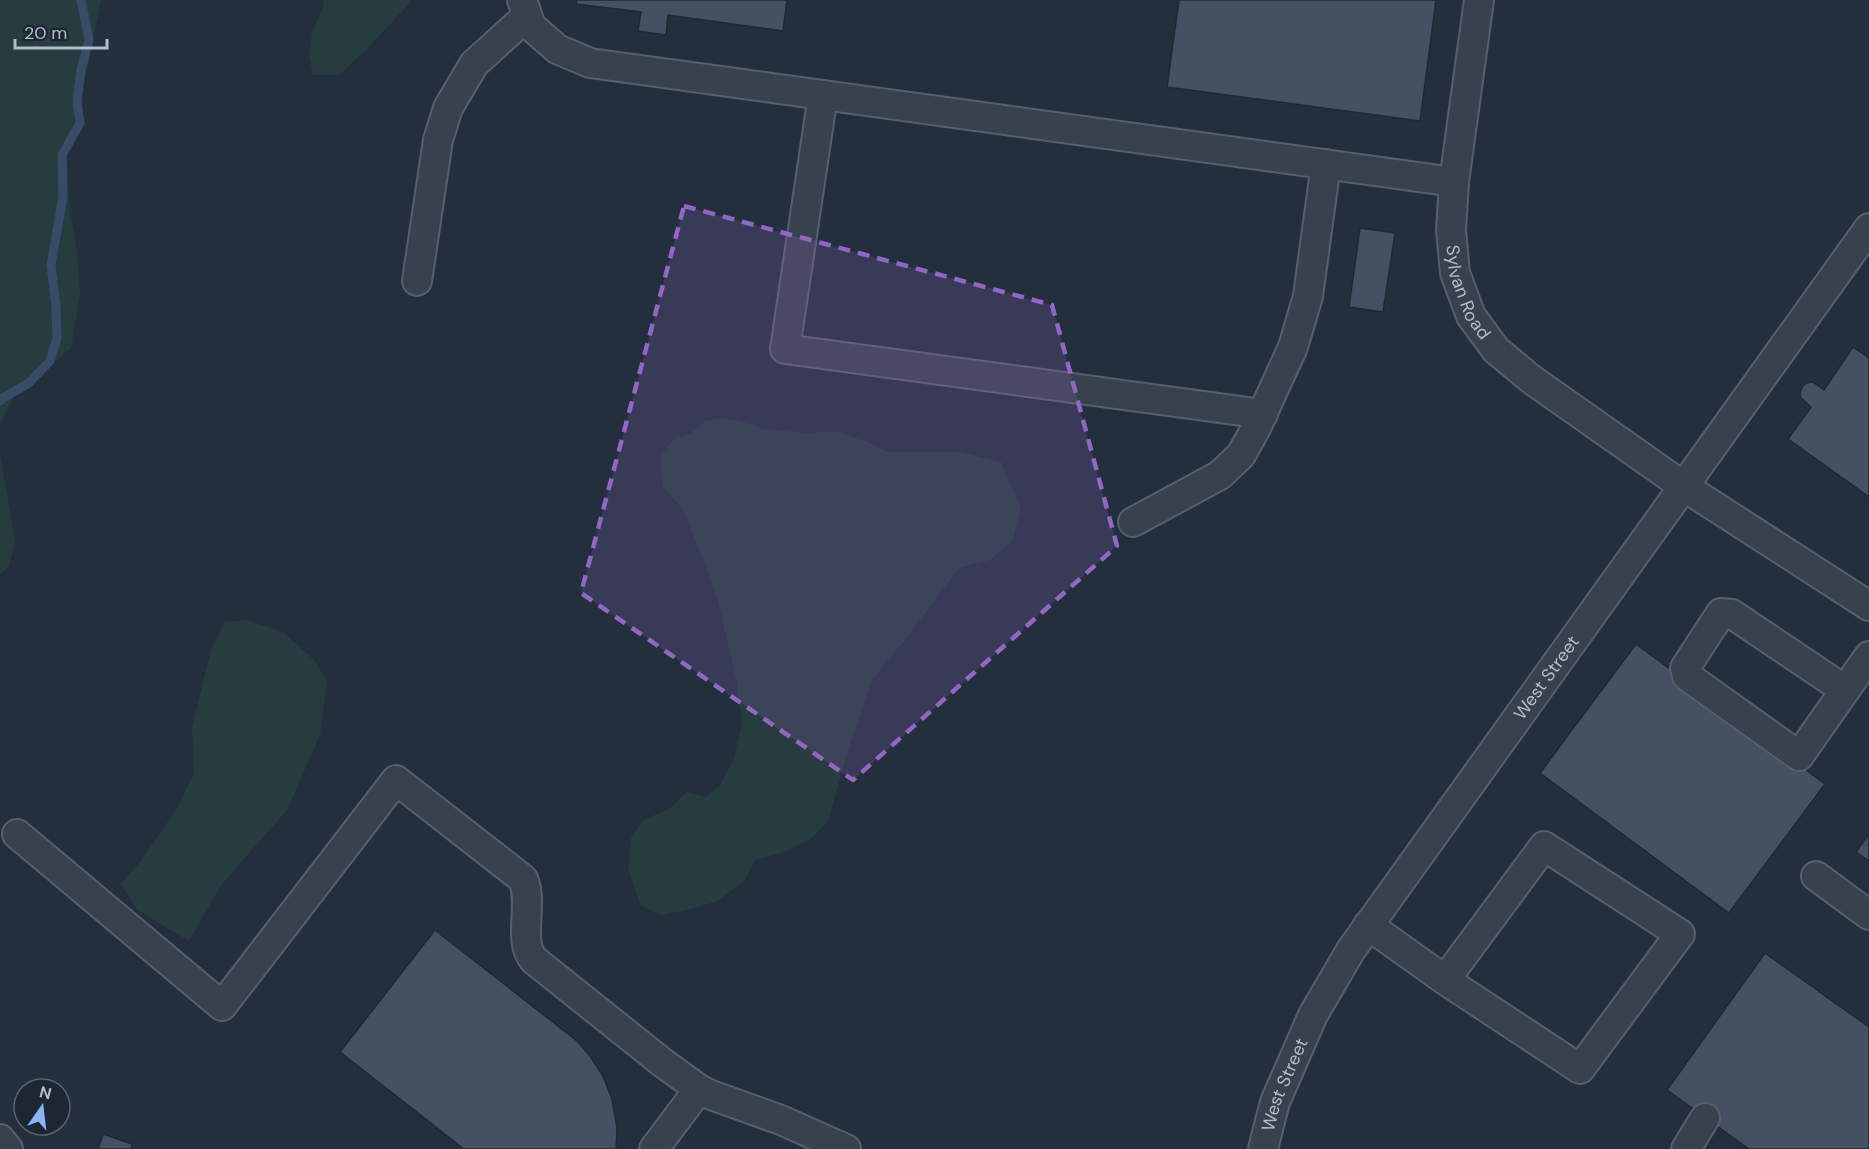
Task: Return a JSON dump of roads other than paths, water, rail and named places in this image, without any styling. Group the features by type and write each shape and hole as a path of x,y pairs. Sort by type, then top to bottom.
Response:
{"street":[{"name":"Sylvan Road","path":"1479,0 1454,182 1451,230 1455,273 1471,316 1496,350 1531,379 1683,486 1869,606"},
{"path":"417,281 438,140 448,108 474,64 525,8 531,26 557,49 590,63 1454,182"},
{"path":"822,95 785,349 1263,414"},
{"path":"1133,522 1220,475 1241,455 1263,414 1293,347 1308,296 1326,164"},
{"name":"West Street","path":"1263,1149 1275,1102 1313,1015 1351,950 1869,228"},
{"path":"1845,690 1732,614 1721,613 1685,668 1687,676 1799,756 1869,656"},
{"path":"16,834 222,1006 396,780 523,879 528,895 527,950 534,960 699,1089 781,1120 846,1149"},
{"path":"1368,925 1445,980 1580,1069 1680,934 1544,846 1445,980"},
{"path":"1816,876 1869,915"},
{"path":"654,1149 699,1089"},
{"path":"1686,1149 1705,1118"},
{"path":"0,1139 8,1149"}],"waterway":[{"path":"0,401 29,383 50,361 57,338 51,265 63,197 62,155 80,123 77,101 81,70 89,40 81,0"}]}
